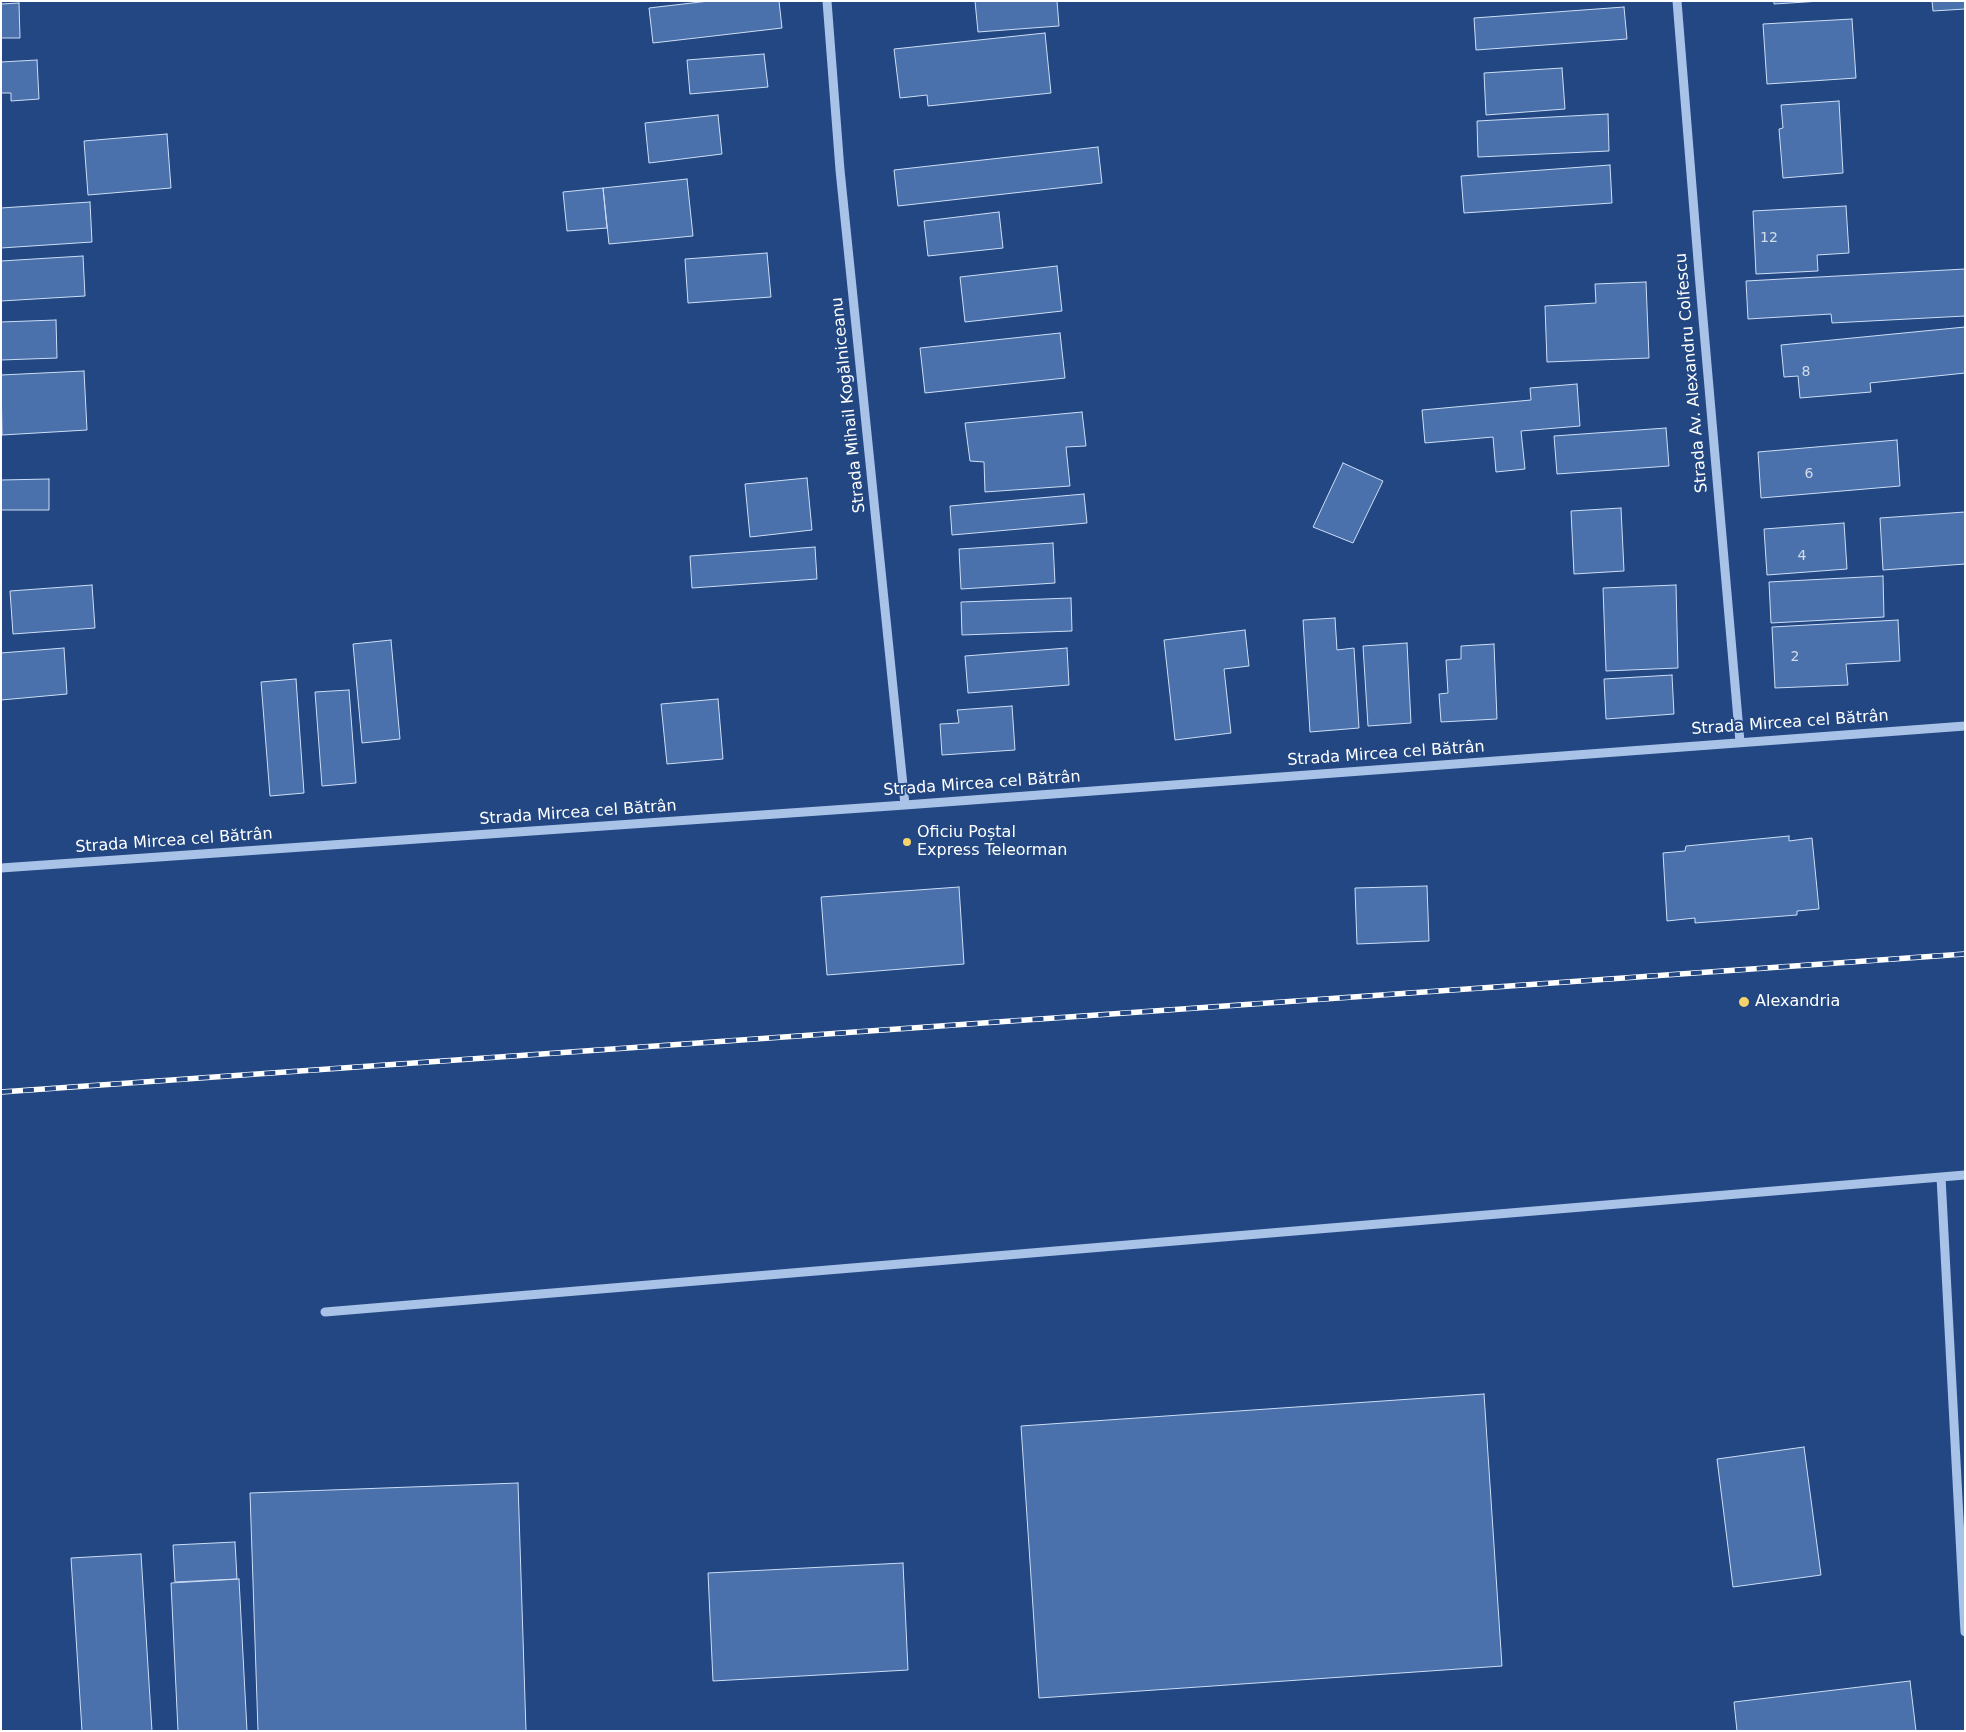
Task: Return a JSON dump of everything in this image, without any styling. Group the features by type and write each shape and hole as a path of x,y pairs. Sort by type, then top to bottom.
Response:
{"street":[{"name":"Strada Mihail Kogălniceanu","path":"827,1 840,170 905,805"},
{"name":"Strada Av. Alexandru Colfescu","path":"1677,1 1699,282 1740,742"},
{"name":"Strada Mircea cel Bătrân","path":"1,868 905,805 1965,726"},
{"path":"325,1312 1965,1174"},
{"path":"1941,1177 1965,1632"}],"building":[{"path":"709,1 779,1 782,28 653,43 649,8"},
{"path":"975,1 1057,1 1059,26 978,32"},
{"path":"1774,1 1821,1 1774,4"},
{"path":"1932,1 1965,1 1965,9 1933,11"},
{"path":"19,3 20,38 1,38 1,4"},
{"path":"1624,7 1627,39 1476,50 1474,18"},
{"path":"1852,19 1856,78 1767,84 1763,24"},
{"path":"1045,33 1051,93 928,106 927,95 900,98 894,49"},
{"path":"764,54 768,87 690,94 687,60"},
{"path":"37,60 39,99 11,101 11,93 1,93 1,62"},
{"path":"1562,68 1565,109 1486,115 1484,73"},
{"path":"1839,101 1843,173 1783,178 1779,129 1783,128 1781,105"},
{"path":"1608,114 1609,151 1478,157 1477,121"},
{"path":"718,115 722,154 649,163 645,123"},
{"path":"167,134 171,188 88,195 84,141"},
{"path":"1098,147 1102,183 898,206 894,170"},
{"path":"1610,165 1612,203 1464,213 1461,176"},
{"path":"687,179 693,236 609,244 603,188"},
{"path":"603,188 607,228 567,231 563,192"},
{"path":"90,202 92,242 1,248 1,208"},
{"path":"1846,206 1849,253 1817,255 1818,271 1756,274 1753,211"},
{"path":"999,212 1003,248 928,256 924,221"},
{"path":"767,253 771,297 688,303 685,259"},
{"path":"83,256 85,296 1,301 1,261"},
{"path":"1057,266 1062,311 965,322 960,277"},
{"path":"1965,269 1965,316 1832,323 1831,314 1748,319 1746,281"},
{"path":"1646,282 1649,358 1547,362 1545,306 1596,303 1595,284"},
{"path":"56,320 57,358 1,360 1,322"},
{"path":"1965,327 1965,373 1870,383 1871,392 1800,398 1798,376 1784,377 1781,345"},
{"path":"1060,333 1065,378 925,393 920,348"},
{"path":"84,371 87,430 2,435 1,375"},
{"path":"1577,384 1580,426 1521,431 1525,469 1496,472 1493,437 1425,443 1422,410 1531,400 1530,388"},
{"path":"1082,412 1086,446 1066,447 1070,486 985,492 984,462 970,461 965,423"},
{"path":"1666,428 1669,466 1557,474 1554,436"},
{"path":"1897,440 1900,486 1761,498 1758,452"},
{"path":"1343,463 1383,481 1353,543 1313,527"},
{"path":"807,478 812,530 750,537 745,484"},
{"path":"49,479 49,510 1,510 1,480"},
{"path":"1084,494 1087,523 952,535 950,506"},
{"path":"1621,508 1624,571 1574,574 1571,511"},
{"path":"1965,512 1965,564 1883,570 1880,518"},
{"path":"1844,523 1847,569 1767,575 1764,529"},
{"path":"1053,543 1055,583 961,589 959,549"},
{"path":"815,547 817,579 692,588 690,556"},
{"path":"1883,576 1884,617 1771,623 1769,582"},
{"path":"92,585 95,628 13,634 10,591"},
{"path":"1676,585 1678,668 1606,671 1603,588"},
{"path":"1071,598 1072,631 962,635 961,602"},
{"path":"1335,618 1337,650 1354,648 1359,728 1310,732 1303,620"},
{"path":"1898,620 1900,661 1846,664 1848,685 1775,688 1772,627"},
{"path":"1245,630 1249,666 1224,669 1231,733 1175,740 1164,640"},
{"path":"391,640 400,739 362,743 353,644"},
{"path":"1407,643 1411,723 1368,726 1363,646"},
{"path":"1494,644 1497,719 1441,722 1439,694 1448,693 1446,660 1461,659 1461,646"},
{"path":"64,648 67,694 1,700 1,653"},
{"path":"1067,648 1069,685 968,693 965,656"},
{"path":"1672,675 1674,714 1606,719 1604,679"},
{"path":"296,679 304,793 270,796 261,682"},
{"path":"349,690 356,783 322,786 315,692"},
{"path":"718,699 723,759 667,764 661,704"},
{"path":"1012,706 1015,750 942,755 940,724 959,723 957,710"},
{"path":"1789,836 1789,841 1812,838 1819,909 1797,911 1797,915 1695,923 1695,918 1667,921 1663,853 1685,851 1686,846"},
{"path":"1427,886 1429,941 1357,944 1355,888"},
{"path":"959,887 964,964 827,975 821,897"},
{"path":"1484,1394 1502,1666 1039,1698 1021,1426"},
{"path":"1804,1447 1821,1575 1733,1587 1717,1459"},
{"path":"518,1483 526,1731 258,1731 250,1493"},
{"path":"235,1542 237,1579 175,1582 173,1545"},
{"path":"141,1554 152,1731 82,1731 71,1558"},
{"path":"903,1563 908,1670 713,1681 708,1573"},
{"path":"239,1579 247,1731 178,1731 171,1583"},
{"path":"1910,1681 1916,1731 1737,1731 1734,1702"}],"railway":[{"path":"1,1092 1965,954"}],"place":[{"name":"Oficiu Poștal Express Teleorman","path":"907,842"},
{"name":"Alexandria","path":"1744,1002"}]}
